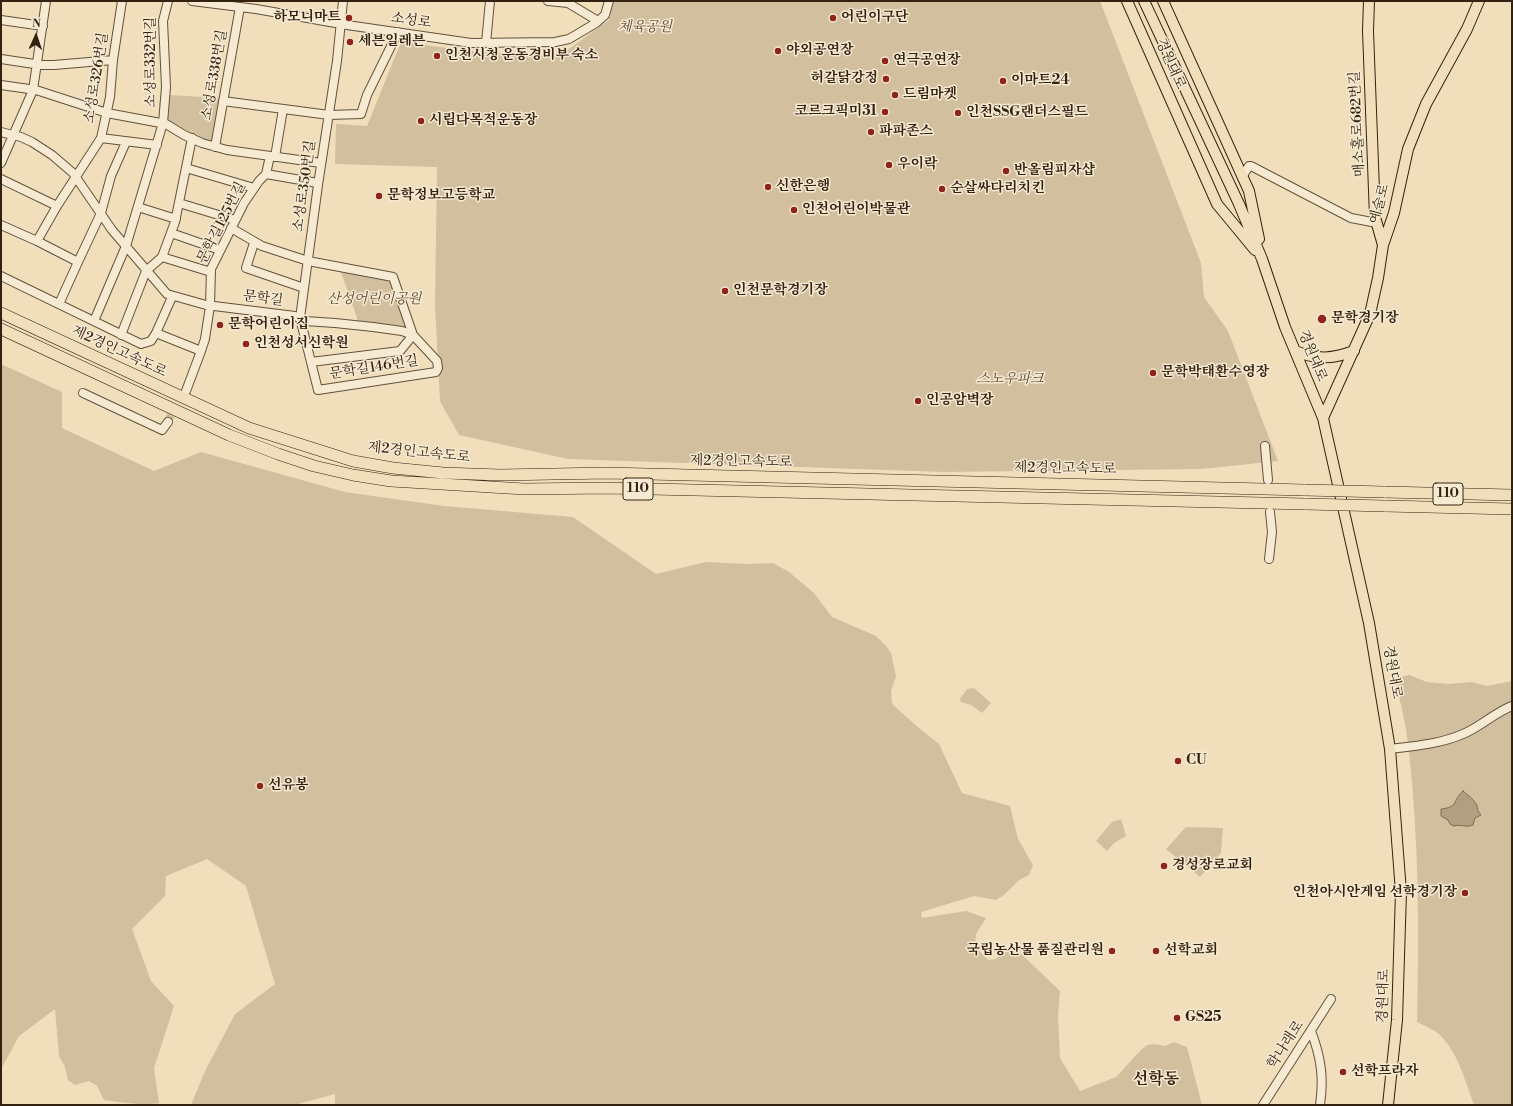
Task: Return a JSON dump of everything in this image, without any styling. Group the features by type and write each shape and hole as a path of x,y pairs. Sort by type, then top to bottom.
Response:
{"highway":[{"name":"제2경인고속도로","path":"1,313 249,428 353,460 393,468 443,473 500,476 607,473 1512,495"},
{"name":"제2경인고속도로","path":"1,329 229,435 314,466 353,475 391,481 524,489 607,488 1512,509"}],"main road":[{"name":"경원대로","path":"1127,1 1217,204 1262,259"},
{"name":"경원대로","path":"1144,1 1239,204 1262,259 1285,327 1323,418 1371,632 1390,749 1401,892 1397,1020 1388,1105"},
{"name":"경원대로","path":"1163,1 1249,191 1262,259"},
{"name":"매소홀로682번길","path":"1369,1 1368,31 1376,217 1383,245"},
{"name":"예술로","path":"1323,418 1370,314 1383,245 1394,213 1408,149 1426,104 1467,29 1479,1"},
{"path":"1295,351 1308,356 1322,358 1340,356 1354,351"}],"street":[{"path":"1,163 33,90 46,1"},
{"name":"소성로326번길","path":"36,241 75,176 101,138 110,97 113,60 122,1"},
{"name":"소성로332번길","path":"94,321 126,246 163,123 166,88 163,21 168,1"},
{"name":"소성로","path":"192,1 240,7 341,24 471,43 555,42 570,39 605,15 609,1"},
{"name":"소성로350번길","path":"300,318 318,183 329,115 343,1"},
{"path":"486,43 490,1"},
{"path":"548,1 568,3 598,21"},
{"name":"소성로338번길","path":"215,147 240,7"},
{"path":"1,20 43,26"},
{"path":"223,101 329,115 361,114 367,95 398,32"},
{"path":"1,59 54,65 113,60"},
{"name":"소성로332번길","path":"1,85 33,90 107,113 163,123"},
{"name":"문학길125번길","path":"186,391 205,339 210,306 211,272 235,220 254,188 266,174 272,156 283,109"},
{"path":"163,123 192,138 215,147 321,163"},
{"name":"문학길","path":"1,132 32,142 61,162 75,176 101,213 146,271 167,294 172,297 210,306 295,316 305,321 373,327 402,331 414,335"},
{"path":"101,138 157,145"},
{"path":"121,335 146,271 162,257 171,233 176,219 192,138"},
{"path":"59,304 101,213 111,176 126,142"},
{"path":"1242,177 1249,166 1251,166 1351,218 1377,223"},
{"path":"186,168 254,188"},
{"path":"266,174 318,183"},
{"path":"1,179 57,206"},
{"path":"179,203 235,220"},
{"path":"138,207 176,219"},
{"path":"1,225 78,262"},
{"path":"231,228 254,243 308,261 393,277 414,335 400,351 311,362"},
{"path":"171,233 220,250"},
{"path":"254,243 246,268 304,288"},
{"path":"162,257 211,272"},
{"path":"1,276 140,344 151,341 172,297"},
{"name":"문학길146번길","path":"300,318 318,390 436,372 438,368 437,362 414,335"},
{"path":"156,333 201,351"},
{"path":"83,393 162,430 168,422"},
{"path":"1265,446 1268,480"},
{"path":"1269,559 1272,532 1270,512"},
{"path":"1390,749 1434,743 1464,734 1512,706"},
{"name":"학나래로","path":"1263,1105 1331,999"},
{"path":"1311,1031 1317,1046 1323,1078 1320,1105"}],"green space":[{"name":"인천문학경기장","path":"610,1 1100,1 1201,263 1204,297 1228,331 1278,461 1201,469 944,472 568,459 459,435 440,401 435,306 437,167 335,164 336,124 367,126 401,42 470,51 559,56 609,20"},
{"path":"169,95 220,98 212,142 193,134 168,120"},
{"name":"산성어린이공원","path":"341,272 389,279 408,330 358,321"},
{"path":"1,364 62,392 62,428 154,471 201,452 345,492 444,506 573,517 656,574 706,562 747,564 773,563 789,572 814,593 832,617 876,636 886,646 891,653 896,676 891,691 892,704 939,744 962,793 1010,806 1018,839 1033,865 1029,875 1019,880 1004,895 996,900 974,896 921,912 922,918 966,911 986,918 976,934 975,946 988,960 996,959 1002,952 1015,948 1060,991 1058,1016 1060,1058 1080,1091 1116,1077 1147,1045 1154,1044 1165,1046 1174,1042 1187,1047 1202,1105 335,1105 335,1094 294,1105 191,1105 205,1071 235,1014 275,984 246,886 207,859 166,876 165,896 132,929 151,981 174,1006 154,1068 159,1103 140,1104 104,1100 97,1086 89,1081 75,1085 68,1080 65,1067 59,1056 55,1009 19,1036 1,1069"},
{"name":"인천아시안게임 선학경기장","path":"1409,675 1427,682 1449,684 1471,682 1487,686 1512,681 1512,1105 1474,1105 1461,1069 1447,1043 1435,1031 1417,1022 1418,921 1415,820 1408,743 1395,678"},
{"path":"974,688 991,703 982,713 971,705 961,702 960,699 967,689"},
{"path":"1121,819 1126,836 1114,843 1107,851 1096,841 1112,822"},
{"path":"1186,827 1223,828 1221,853 1200,877 1166,849"}],"shaded area":[{"path":"1463,791 1475,802 1481,815 1475,818 1473,825 1454,826 1441,816 1441,809 1453,805"}],"tunnel":[{"path":"167,422 185,393"}],"place":[{"name":"하모니마트","path":"349,18"},
{"name":"어린이구단","path":"833,18"},
{"name":"세븐일레븐","path":"350,42"},
{"name":"야외공연장","path":"778,51"},
{"name":"인천시청 운동경비부 숙소","path":"437,56"},
{"name":"연극공연장","path":"885,61"},
{"name":"허갈닭강정","path":"886,79"},
{"name":"이마트24","path":"1003,81"},
{"name":"드림마켓","path":"895,95"},
{"name":"코르크픽미31","path":"885,112"},
{"name":"인천SSG랜더스필드","path":"958,113"},
{"name":"시립다목적운동장","path":"421,121"},
{"name":"파파존스","path":"871,132"},
{"name":"우이락","path":"889,165"},
{"name":"반올림피자샵","path":"1006,171"},
{"name":"신한은행","path":"768,187"},
{"name":"순살싸다리치킨","path":"942,189"},
{"name":"문학정보고등학교","path":"379,196"},
{"name":"인천어린이박물관","path":"794,210"},
{"name":"인천문학경기장","path":"725,291"},
{"name":"문학경기장","path":"1322,319"},
{"name":"문학어린이집","path":"220,325"},
{"name":"인천성서신학원","path":"246,344"},
{"name":"문학박태환수영장","path":"1153,373"},
{"name":"인공암벽장","path":"918,401"},
{"name":"CU","path":"1178,761"},
{"name":"선유봉","path":"260,786"},
{"name":"경성장로교회","path":"1164,866"},
{"name":"인천아시안게임 선학경기장","path":"1465,893"},
{"name":"국립농산물 품질관리원","path":"1112,951"},
{"name":"선학교회","path":"1156,951"},
{"name":"GS25","path":"1177,1018"},
{"name":"선학프라자","path":"1343,1072"}],"district":[{"name":"선학동","path":"1156,1080"}],"park label":[{"name":"체육공원","path":"645,28"},
{"name":"스노우파크","path":"1010,380"}]}
